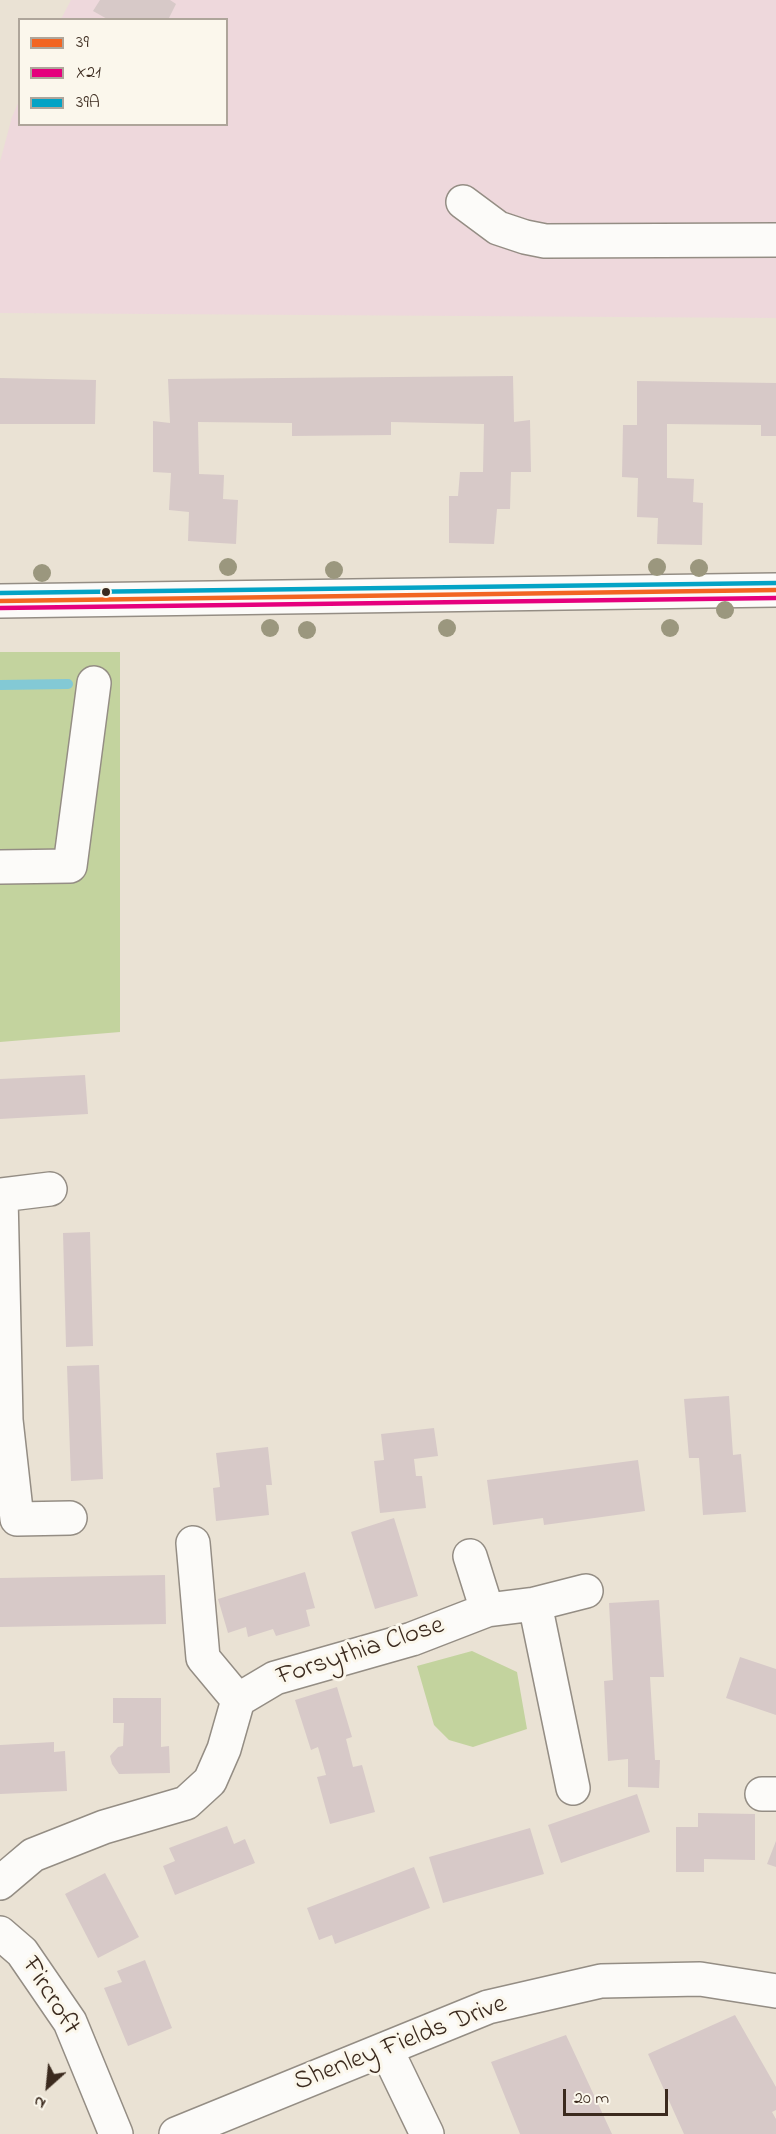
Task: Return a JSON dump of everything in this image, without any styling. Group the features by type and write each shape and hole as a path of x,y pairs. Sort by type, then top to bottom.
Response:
{"street":[{"path":"464,202 498,228 545,241 776,240"},
{"path":"0,601 776,590"},
{"path":"0,867 70,867 94,683"},
{"path":"50,1189 1,1195 3,1420 17,1519 70,1518"},
{"path":"0,1882 33,1855 104,1827 186,1803 210,1780 224,1749 238,1700 203,1658 193,1544"},
{"path":"470,1556 486,1610"},
{"name":"Forsythia Close","path":"238,1700 275,1678 412,1639 486,1610 535,1604 586,1591"},
{"path":"535,1604 573,1788"},
{"name":"Fircroft","path":"0,1933 22,1952 70,2022 116,2134"},
{"name":"Shenley Fields Drive","path":"176,2134 488,2007 601,1981 700,1979 776,1992"},
{"path":"386,2049 427,2134"}],"shaded area":[{"path":"71,0 776,0 776,318 0,313 0,162 18,103 18,126 228,126 228,18 62,18"}],"green space":[{"path":"0,652 120,652 120,1032 0,1042"},
{"path":"472,1651 517,1672 527,1729 473,1747 449,1740 434,1725 417,1666"}],"building":[{"path":"100,0 170,0 176,4 169,18 105,18 93,11"},
{"path":"513,376 514,422 530,420 531,472 511,472 510,509 497,509 494,544 449,543 449,496 458,496 460,472 483,472 484,424 391,422 391,435 292,436 292,423 198,422 199,474 224,475 223,499 238,500 236,544 188,541 189,512 169,510 171,473 153,472 153,421 170,423 168,379"},
{"path":"0,378 96,380 95,424 0,424"},
{"path":"637,381 776,383 776,436 761,436 761,425 667,424 667,478 694,479 693,502 703,503 702,545 657,544 658,518 637,517 638,478 622,477 623,425 637,425"},
{"path":"85,1075 88,1114 0,1119 0,1079"},
{"path":"90,1232 93,1346 66,1347 63,1233"},
{"path":"99,1365 103,1479 71,1481 67,1366"},
{"path":"729,1396 733,1455 741,1454 746,1512 703,1515 699,1458 689,1458 684,1399"},
{"path":"434,1428 438,1456 414,1459 416,1476 422,1476 426,1508 380,1513 374,1461 384,1460 381,1434"},
{"path":"268,1447 272,1485 266,1485 269,1515 216,1521 213,1488 220,1487 216,1453"},
{"path":"638,1460 645,1511 544,1525 543,1518 493,1525 487,1480"},
{"path":"394,1518 418,1596 375,1609 351,1532"},
{"path":"305,1572 315,1608 306,1610 310,1626 276,1636 273,1629 248,1637 246,1627 228,1633 218,1599"},
{"path":"165,1575 166,1624 0,1627 0,1578"},
{"path":"659,1600 664,1677 650,1677 655,1760 660,1760 659,1788 628,1787 628,1759 608,1761 604,1681 613,1680 609,1603"},
{"path":"740,1657 776,1669 776,1715 726,1698"},
{"path":"337,1687 352,1737 346,1739 353,1767 362,1765 375,1812 330,1824 317,1777 326,1775 318,1747 311,1750 295,1700"},
{"path":"113,1698 161,1698 161,1747 169,1746 170,1773 119,1774 110,1756 118,1747 123,1746 124,1723 113,1723"},
{"path":"54,1742 54,1752 65,1751 67,1791 0,1794 0,1745"},
{"path":"637,1794 650,1832 561,1863 548,1825"},
{"path":"698,1813 755,1814 755,1860 704,1859 704,1872 676,1872 676,1827 698,1827"},
{"path":"227,1826 234,1844 245,1839 255,1863 175,1895 163,1866 175,1861 169,1848"},
{"path":"530,1828 544,1874 443,1903 429,1857"},
{"path":"776,1841 776,1867 767,1864"},
{"path":"414,1867 430,1908 335,1944 332,1935 319,1940 307,1908"},
{"path":"105,1873 139,1937 98,1958 65,1894"},
{"path":"145,1960 172,2028 128,2046 104,1988 122,1982 117,1971"},
{"path":"735,2015 776,2087 776,2110 772,2112 776,2119 776,2134 684,2134 648,2054"},
{"path":"566,2035 612,2134 520,2134 491,2062"}],"waterway":[{"path":"0,685 68,684"}],"transit line":[{"name":"39A","path":"0,593 776,583"},
{"name":"39","path":"0,601 776,590"},
{"name":"X21","path":"0,608 776,598"}]}
